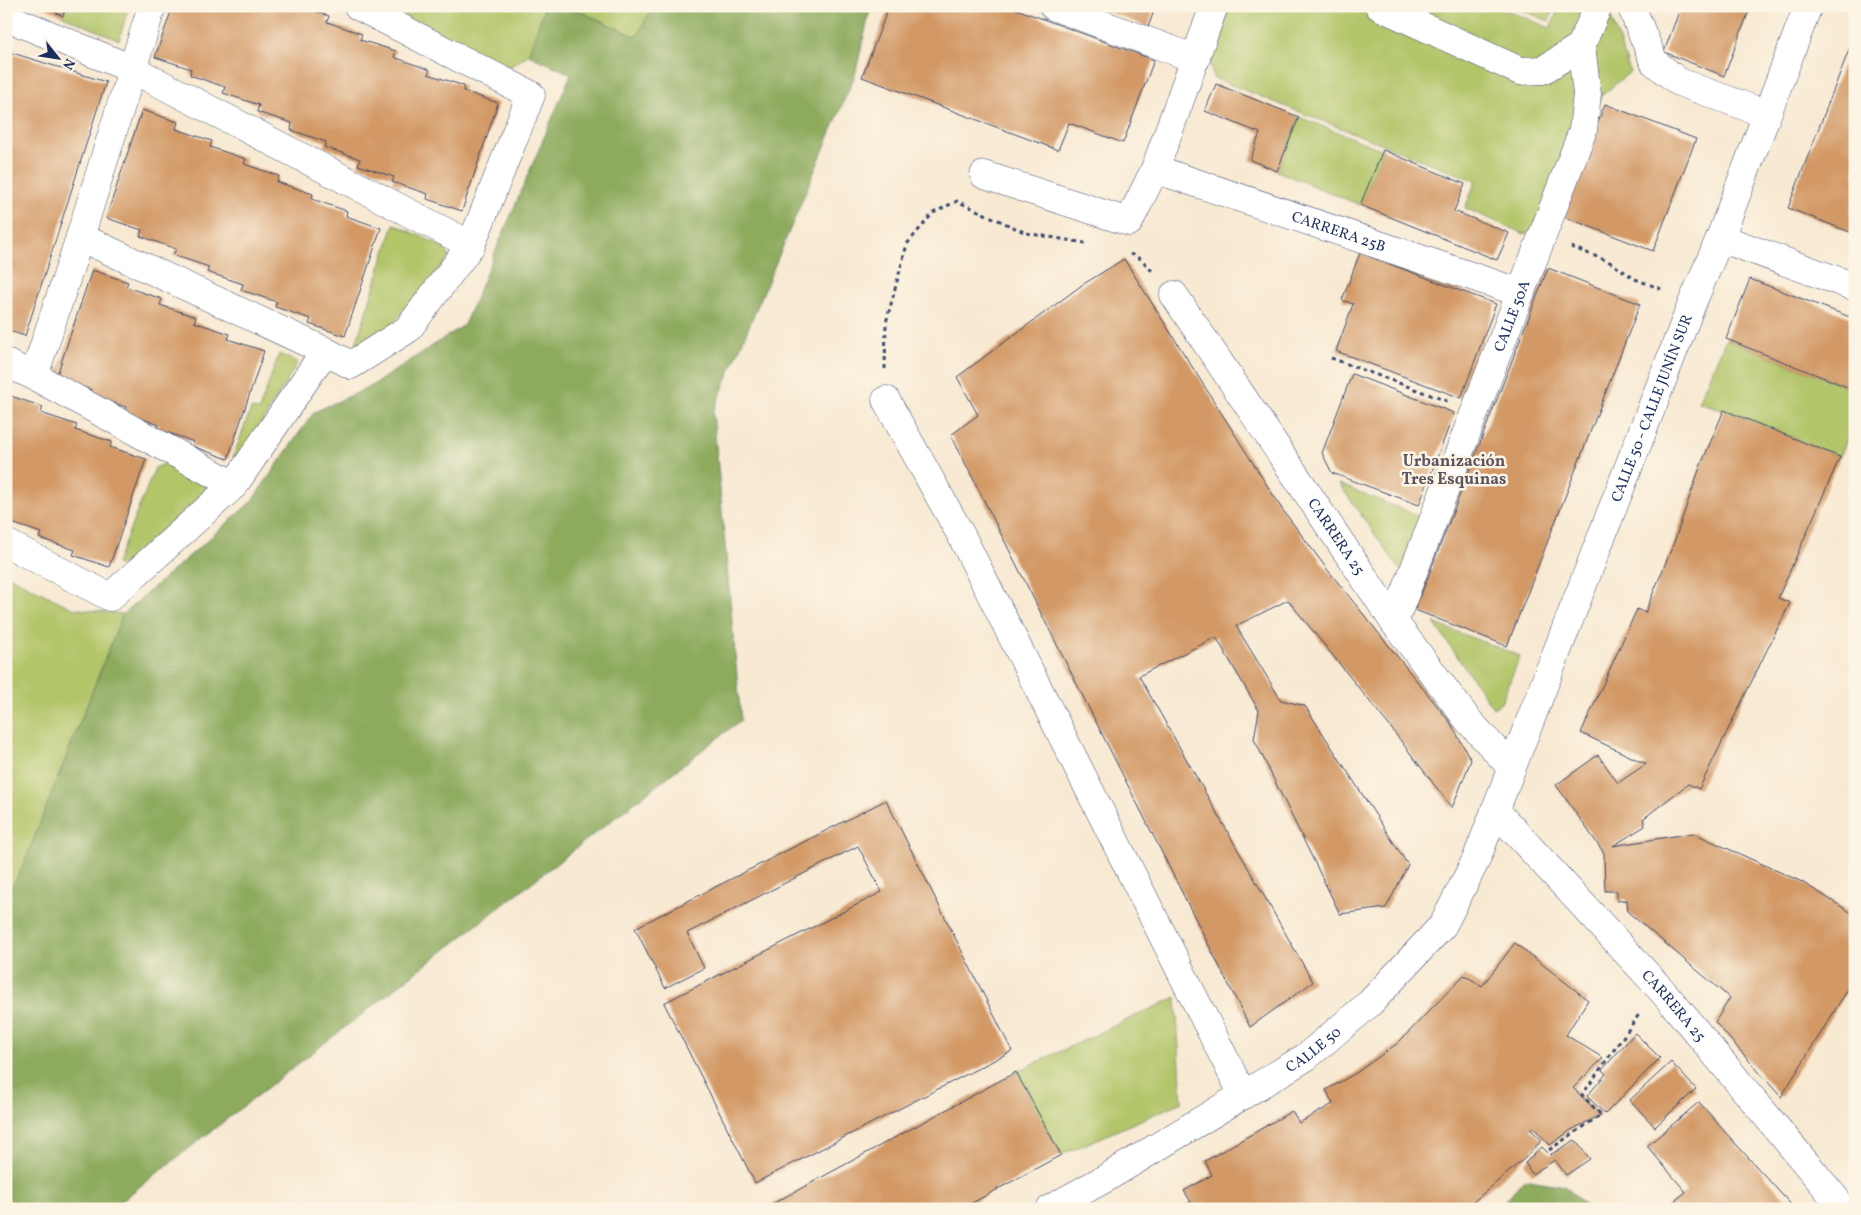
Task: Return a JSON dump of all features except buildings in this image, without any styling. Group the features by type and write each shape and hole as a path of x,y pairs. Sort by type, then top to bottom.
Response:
{"street":[{"path":"34,376 80,237 152,6"},
{"path":"80,237 325,351 351,365 408,329 471,245 530,95 358,6"},
{"path":"1053,6 1196,59"},
{"path":"984,175 1129,222 1155,168 1214,6"},
{"path":"1379,6 1520,71 1543,70 1581,46 1598,6"},
{"path":"1631,6 1654,62 1679,82 1766,114"},
{"name":"CALLE 50 - CALLE JUNÍN SUR","path":"1495,810 1693,301 1720,238 1808,6"},
{"path":"6,18 132,68 471,245"},
{"name":"CALLE 50A","path":"1394,622 1522,293 1583,130 1587,94 1581,46"},
{"name":"CARRERA 25B","path":"1155,168 1522,293"},
{"path":"1720,238 1855,287"},
{"name":"CARRERA 25","path":"1174,295 1394,622 1468,720 1511,767"},
{"path":"6,543 110,597 234,485 325,351"},
{"path":"6,363 34,376 234,485"},
{"path":"886,400 961,535 1243,1095"},
{"name":"CARRERA 25","path":"1495,810 1665,994 1844,1209"},
{"name":"CALLE 50","path":"1050,1209 1106,1178 1306,1057 1370,1003 1443,925 1476,860 1495,810"}],"path":[{"path":"886,400 886,323 907,244 933,213 957,201 1026,233 1091,244"},
{"path":"1543,238 1608,261 1635,280 1693,301"},
{"path":"1126,252 1141,259"},
{"path":"1331,358 1475,412"},
{"path":"1549,1150 1602,1115 1582,1096 1638,1014 1665,994"}],"green space":[{"path":"66,6 129,6 119,40 63,16"},
{"path":"385,6 545,6 528,55 507,69"},
{"path":"545,6 568,6 637,37 653,6 871,6 855,75 713,412 741,720 111,1209 6,1209 6,896 21,871 123,614 251,502 314,412 370,387 464,325 571,74 528,55"},
{"path":"568,6 653,6 637,37"},
{"path":"1230,6 1497,6 1550,28 1560,6 1607,6 1630,72 1601,96 1550,225 1524,234 1465,208 1476,181 1213,78 1210,59"},
{"path":"1511,6 1555,6 1549,21"},
{"path":"1299,117 1383,150 1360,205 1277,171"},
{"path":"394,224 444,247 449,257 390,327 375,340 356,344"},
{"path":"1726,339 1855,390 1855,419 1840,457 1725,410 1698,402"},
{"path":"279,354 298,362 239,461 233,457 251,409 259,410"},
{"path":"164,464 210,489 121,566 116,564 155,468"},
{"path":"1339,484 1424,518 1401,571"},
{"path":"6,575 72,608 123,614 21,871 6,896"},
{"path":"1434,623 1520,656 1501,703 1493,708"},
{"path":"1176,997 1182,1102 1061,1155 1016,1072"},
{"path":"1524,1179 1565,1186 1589,1209 1498,1209"}],"district":[{"name":"Urbanización Tres Esquinas","path":"1454,469"}]}
